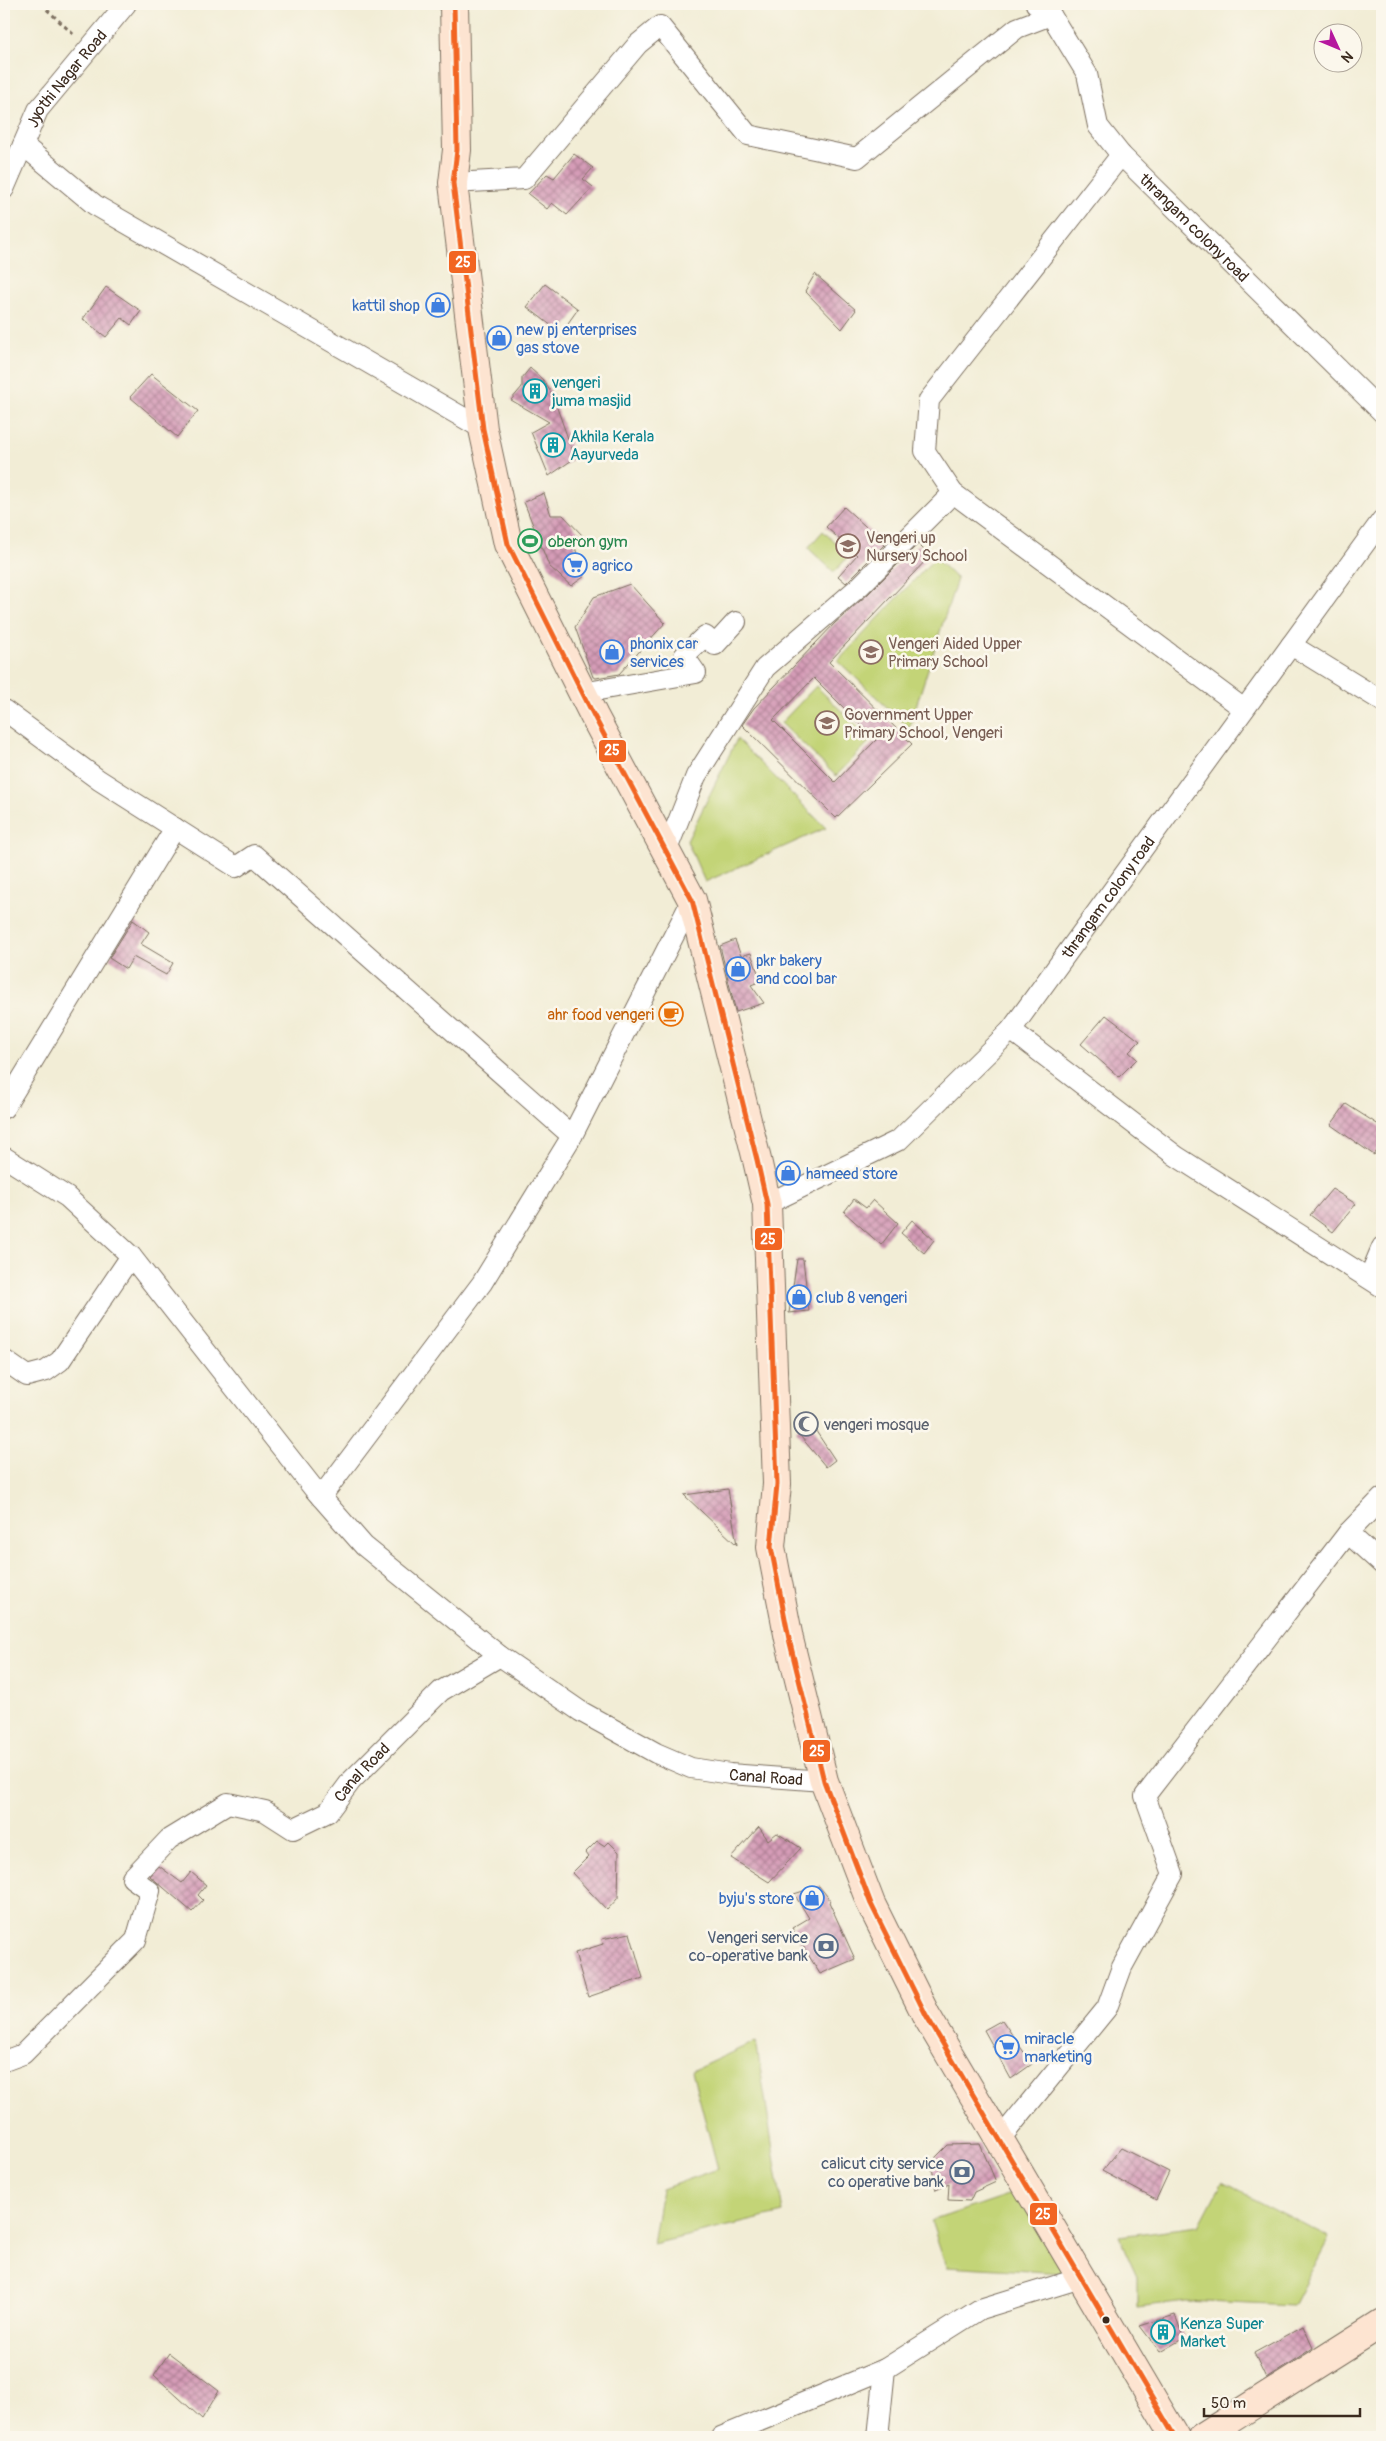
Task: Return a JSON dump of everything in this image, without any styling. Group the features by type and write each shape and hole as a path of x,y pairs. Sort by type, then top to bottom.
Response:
{"main road":[{"path":"454,4 457,150 454,183 483,429 508,544 582,693 692,900 767,1204 777,1484 771,1547 789,1639 824,1781 871,1904 926,2015 1175,2437"},
{"path":"1202,2437 1382,2324"}],"street":[{"name":"Jyothi Nagar Road","path":"4,188 38,110 126,4"},
{"path":"454,183 524,179 638,44 660,26 748,135 857,158 1043,9"},
{"name":"thrangam colony road","path":"1043,9 1087,74 1098,126 1121,155 1382,412"},
{"path":"22,145 95,205 483,429"},
{"path":"1121,155 929,400 925,450 953,493 1244,709"},
{"path":"666,852 696,776 765,668 860,586 953,493"},
{"name":"thrangam colony road","path":"767,1204 899,1140 1011,1030 1382,520"},
{"path":"582,693 696,673 684,656 706,636 715,645 736,622"},
{"path":"1291,645 1382,701"},
{"path":"4,710 99,780 236,867 254,855 572,1136"},
{"path":"4,1108 175,828"},
{"path":"321,1497 482,1283 572,1136 692,900"},
{"path":"1011,1030 1176,1156 1376,1283 1382,1247"},
{"path":"4,1157 66,1197 131,1256 321,1497 364,1546 500,1656"},
{"path":"4,1360 27,1376 46,1371 60,1360 131,1256"},
{"path":"1000,2139 1107,2008 1122,1967 1172,1874 1145,1796 1348,1533 1382,1498"},
{"path":"1348,1533 1382,1564"},
{"name":"Canal Road","path":"4,2061 23,2054 136,1940 150,1891 132,1878 169,1839 228,1804 265,1811 293,1829 328,1812 363,1768 442,1691 500,1656 580,1711 656,1752 691,1768 730,1774 824,1781"},
{"path":"721,2437 885,2369 980,2309 1081,2278"},
{"path":"878,2437 885,2369"}],"path":[{"path":"41,4 88,49"}],"green space":[{"path":"823,531 849,556 834,572 808,548"},
{"path":"935,558 957,579 909,728 838,661"},
{"path":"816,686 871,740 836,776 781,723"},
{"path":"737,739 826,828 705,882 687,841"},
{"path":"756,2041 783,2213 653,2244 662,2189 718,2169 692,2071"},
{"path":"1222,2182 1329,2237 1293,2306 1186,2301 1137,2307 1137,2276 1119,2236 1199,2226"},
{"path":"1034,2186 1063,2273 946,2266 931,2221"}],"building":[{"path":"574,154 593,168 583,179 593,187 567,215 552,203 547,209 528,194 547,174 554,178"},
{"path":"815,274 856,310 842,329 805,291"},
{"path":"545,284 578,309 561,333 527,307"},
{"path":"106,287 141,311 131,325 122,318 106,337 83,319"},
{"path":"530,368 543,380 552,394 575,458 549,476 531,432 549,422 511,400 522,387 522,378"},
{"path":"151,374 198,411 177,437 130,397"},
{"path":"544,493 551,515 563,515 583,536 573,542 585,576 571,586 549,566 524,502"},
{"path":"844,507 885,544 846,583 838,576 857,555 826,527"},
{"path":"918,544 930,556 829,662 912,744 836,818 742,725 754,708 835,623 868,594","holes":["814,678 876,740 835,782 773,720"]},
{"name":"phonix car services","path":"630,584 665,623 619,674 593,677 575,627 594,597"},
{"path":"133,920 149,932 141,944 173,963 166,975 133,957 126,969 109,958"},
{"name":"pkr bakery and cool bar","path":"735,940 741,956 751,953 761,981 751,985 764,1003 736,1012 720,946"},
{"path":"1106,1015 1140,1041 1129,1052 1137,1059 1119,1077 1081,1044"},
{"path":"1346,1104 1382,1127 1382,1144 1374,1155 1331,1125"},
{"path":"1332,1189 1356,1204 1333,1232 1310,1215"},
{"path":"854,1199 866,1208 873,1200 898,1223 881,1245 844,1212"},
{"path":"912,1220 934,1240 924,1253 901,1233"},
{"name":"club 8 vengeri","path":"797,1259 803,1259 809,1311 789,1313"},
{"path":"806,1416 835,1460 826,1467 796,1431"},
{"path":"728,1489 737,1545 684,1495"},
{"path":"759,1827 768,1840 777,1833 801,1848 769,1882 731,1858"},
{"path":"597,1841 605,1846 609,1842 619,1852 618,1898 607,1910 572,1873 588,1857 585,1853"},
{"path":"159,1866 182,1883 191,1872 206,1885 198,1895 203,1900 192,1912 150,1876"},
{"name":"Vengeri service co-operative bank","path":"819,1886 831,1901 829,1902 855,1959 820,1974 792,1928 809,1918 794,1894"},
{"path":"630,1933 643,1978 588,1997 575,1953 603,1944 602,1939"},
{"name":"miracle marketing","path":"1002,2020 1032,2064 1011,2079 984,2030"},
{"name":"calicut city service co operative bank","path":"980,2144 996,2182 974,2192 970,2201 948,2200 949,2184 936,2190 931,2162 948,2145"},
{"path":"1121,2148 1169,2172 1156,2200 1102,2171"},
{"name":"Kenza Super Market","path":"1175,2315 1184,2338 1160,2352 1140,2326"},
{"path":"1303,2326 1313,2348 1266,2378 1254,2353"},
{"path":"169,2353 219,2391 202,2419 154,2375"}],"transit line":[{"name":"25","path":"454,4 457,150 453,183 483,429 508,544 594,716 692,900 767,1204 777,1484 771,1547 789,1639 824,1781 871,1904 926,2015 1175,2437"}],"place":[{"name":"kattil shop","path":"438,305"},
{"name":"new pj enterprises gas stove","path":"499,338"},
{"name":"vengeri juma masjid","path":"535,391"},
{"name":"Akhila Kerala Aayurveda","path":"553,445"},
{"name":"oberon gym","path":"530,541"},
{"name":"Vengeri up Nursery School","path":"848,546"},
{"name":"agrico","path":"575,565"},
{"name":"phonix car services","path":"612,652"},
{"name":"Vengeri Aided Upper Primary School","path":"871,652"},
{"name":"Government Upper Primary School, Vengeri","path":"827,723"},
{"name":"pkr bakery and cool bar","path":"738,969"},
{"name":"ahr food vengeri","path":"671,1014"},
{"name":"hameed store","path":"788,1173"},
{"name":"club 8 vengeri","path":"799,1297"},
{"name":"vengeri mosque","path":"806,1424"},
{"name":"byju's store","path":"812,1898"},
{"name":"Vengeri service co-operative bank","path":"826,1946"},
{"name":"miracle marketing","path":"1007,2047"},
{"name":"calicut city service co operative bank","path":"962,2172"},
{"name":"Kenza Super Market","path":"1163,2332"}]}
